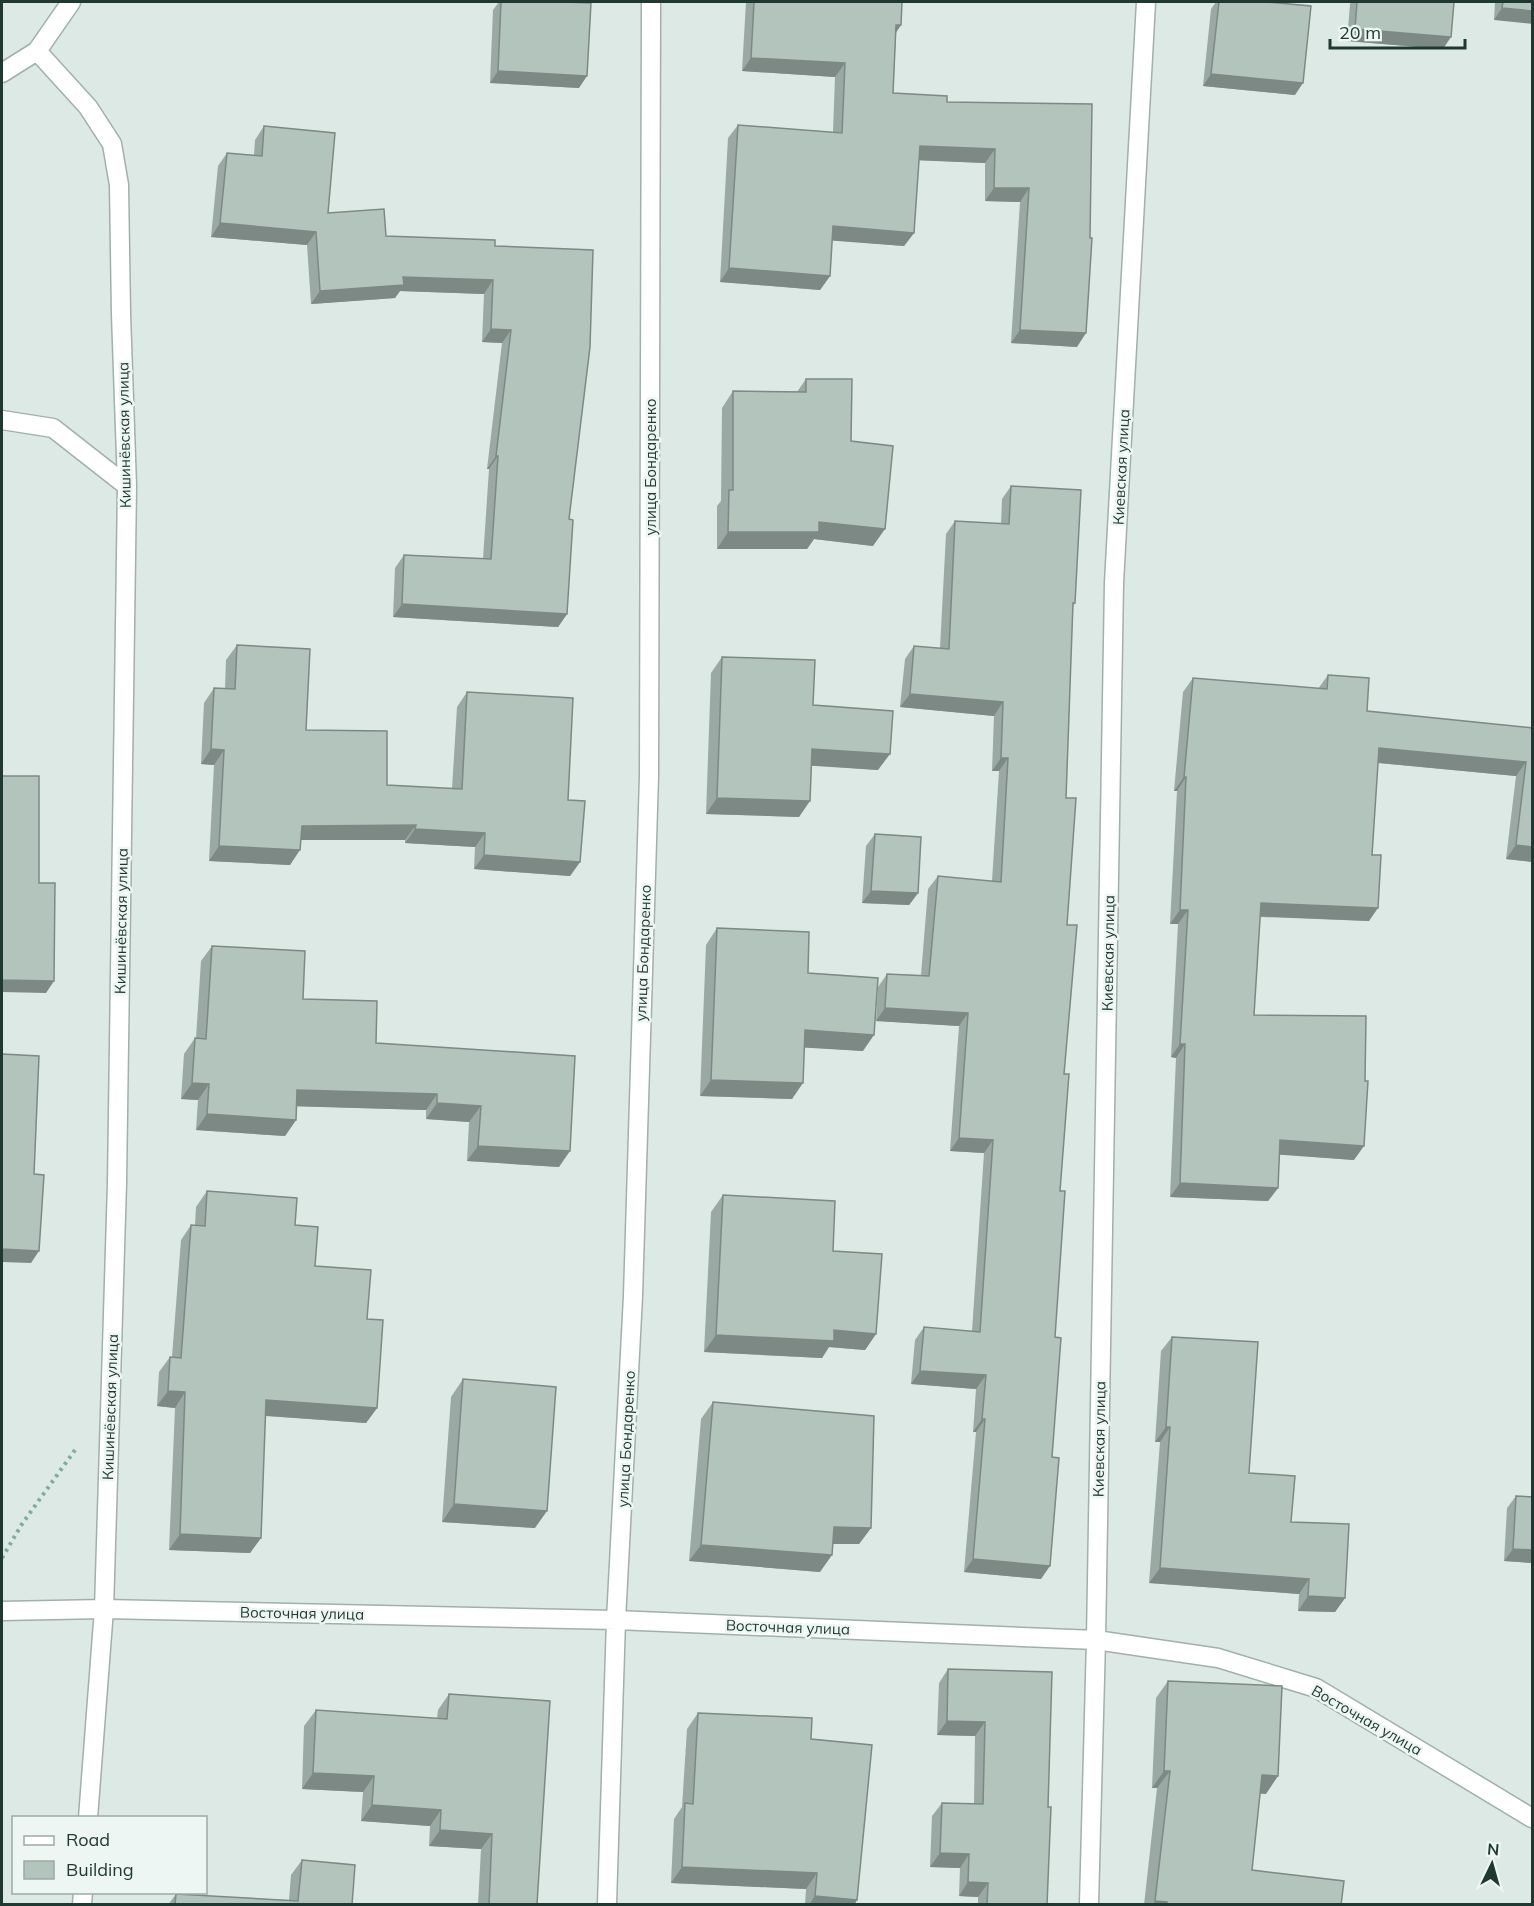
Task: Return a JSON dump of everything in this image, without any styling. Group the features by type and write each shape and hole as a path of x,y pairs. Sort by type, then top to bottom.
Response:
{"street":[{"path":"2,73 38,51 71,2"},
{"name":"улица Бондаренко","path":"607,1905 616,1620 633,1296 649,776 651,2"},
{"name":"Киевская улица","path":"1089,1905 1096,1640 1114,583 1146,2"},
{"name":"Кишинёвская улица","path":"38,51 88,107 112,144 119,185 127,486 117,1172 104,1609 88,1816"},
{"path":"2,420 53,428 127,486"},
{"name":"Восточная улица","path":"2,1611 104,1609 616,1620 1096,1640 1218,1658 1316,1688 1533,1818"}],"path":[{"path":"2,1558 22,1524 76,1449"}],"building":[{"path":"501,2 591,3 587,76 498,71"},
{"path":"754,2 902,2 901,25 896,25 893,93 947,96 947,102 1092,104 1090,238 1092,238 1086,333 1020,330 1029,188 994,188 995,149 920,146 914,233 833,226 830,276 729,268 738,125 842,133 845,63 751,58"},
{"path":"1219,2 1266,2 1311,6 1303,83 1211,74"},
{"path":"1357,2 1454,2 1451,37 1355,29"},
{"path":"1503,2 1533,2 1533,11 1502,8"},
{"path":"264,126 335,133 328,213 384,209 386,236 495,240 495,246 593,250 590,347 569,519 573,520 567,614 402,604 404,555 491,559 498,456 496,456 511,330 491,329 493,280 403,277 404,285 320,291 316,232 220,223 227,153 262,156"},
{"path":"806,379 852,379 851,441 893,446 885,529 819,522 819,532 728,532 729,490 733,490 733,391 806,392"},
{"path":"1011,486 1081,490 1075,603 1073,603 1066,798 1076,798 1067,925 1077,925 1064,1074 1069,1074 1060,1191 1065,1191 1055,1337 1061,1338 1052,1457 1059,1458 1050,1566 973,1559 985,1419 982,1419 986,1375 920,1371 924,1327 980,1332 993,1140 959,1138 968,1013 885,1008 887,974 929,976 938,876 1001,882 1008,758 1001,758 1003,702 910,694 914,646 949,649 955,521 1009,524"},
{"path":"237,645 310,649 306,730 387,731 387,785 462,789 467,692 573,698 568,800 585,801 580,862 484,855 485,833 415,829 416,825 302,826 300,850 219,846 224,750 211,749 214,688 235,689"},
{"path":"722,657 815,660 813,705 893,711 890,754 812,749 810,801 717,798"},
{"path":"1328,675 1369,678 1367,711 1533,728 1533,847 1516,845 1526,762 1379,748 1372,855 1381,855 1378,908 1261,903 1254,1015 1366,1016 1365,1081 1368,1081 1364,1146 1280,1140 1278,1188 1180,1183 1185,1044 1180,1044 1188,910 1180,910 1186,777 1184,777 1193,678 1327,689"},
{"path":"2,776 39,776 39,883 55,883 54,981 2,980"},
{"path":"875,834 921,837 918,893 871,891"},
{"path":"717,928 809,932 808,973 878,978 874,1035 805,1030 803,1083 711,1080"},
{"path":"212,946 305,951 303,999 377,1001 376,1043 575,1056 570,1151 478,1146 481,1106 437,1103 437,1094 297,1090 296,1120 207,1114 209,1084 192,1083 195,1038 206,1039"},
{"path":"2,1054 39,1056 34,1174 44,1175 39,1251 2,1249"},
{"path":"207,1191 297,1198 295,1225 318,1227 315,1266 371,1270 367,1319 383,1320 377,1408 266,1400 261,1538 180,1534 185,1392 168,1391 170,1357 181,1358 191,1225 205,1226"},
{"path":"723,1195 835,1201 833,1251 882,1254 876,1334 834,1330 834,1341 716,1335"},
{"path":"1172,1337 1258,1342 1249,1473 1295,1476 1291,1522 1349,1524 1345,1598 1308,1596 1309,1579 1160,1568 1170,1427 1166,1427"},
{"path":"463,1379 556,1387 547,1511 454,1504"},
{"path":"713,1402 874,1416 871,1528 834,1527 832,1555 701,1545"},
{"path":"1516,1496 1533,1497 1533,1550 1513,1549"},
{"path":"948,1669 1052,1672 1048,1807 1051,1807 1047,1905 987,1905 988,1883 968,1882 969,1854 940,1853 942,1803 983,1804 985,1722 947,1721"},
{"path":"1168,1681 1282,1686 1278,1776 1262,1775 1252,1870 1344,1881 1341,1905 1167,1905 1167,1902 1155,1901 1170,1771 1164,1771"},
{"path":"449,1694 550,1701 537,1904 554,1905 489,1905 492,1834 440,1830 441,1810 372,1805 374,1776 313,1773 316,1710 447,1719"},
{"path":"698,1713 812,1718 811,1739 872,1745 857,1900 815,1896 817,1873 682,1867 685,1803 693,1804"},
{"path":"302,1860 355,1865 352,1905 175,1905 176,1894 298,1901"}]}
